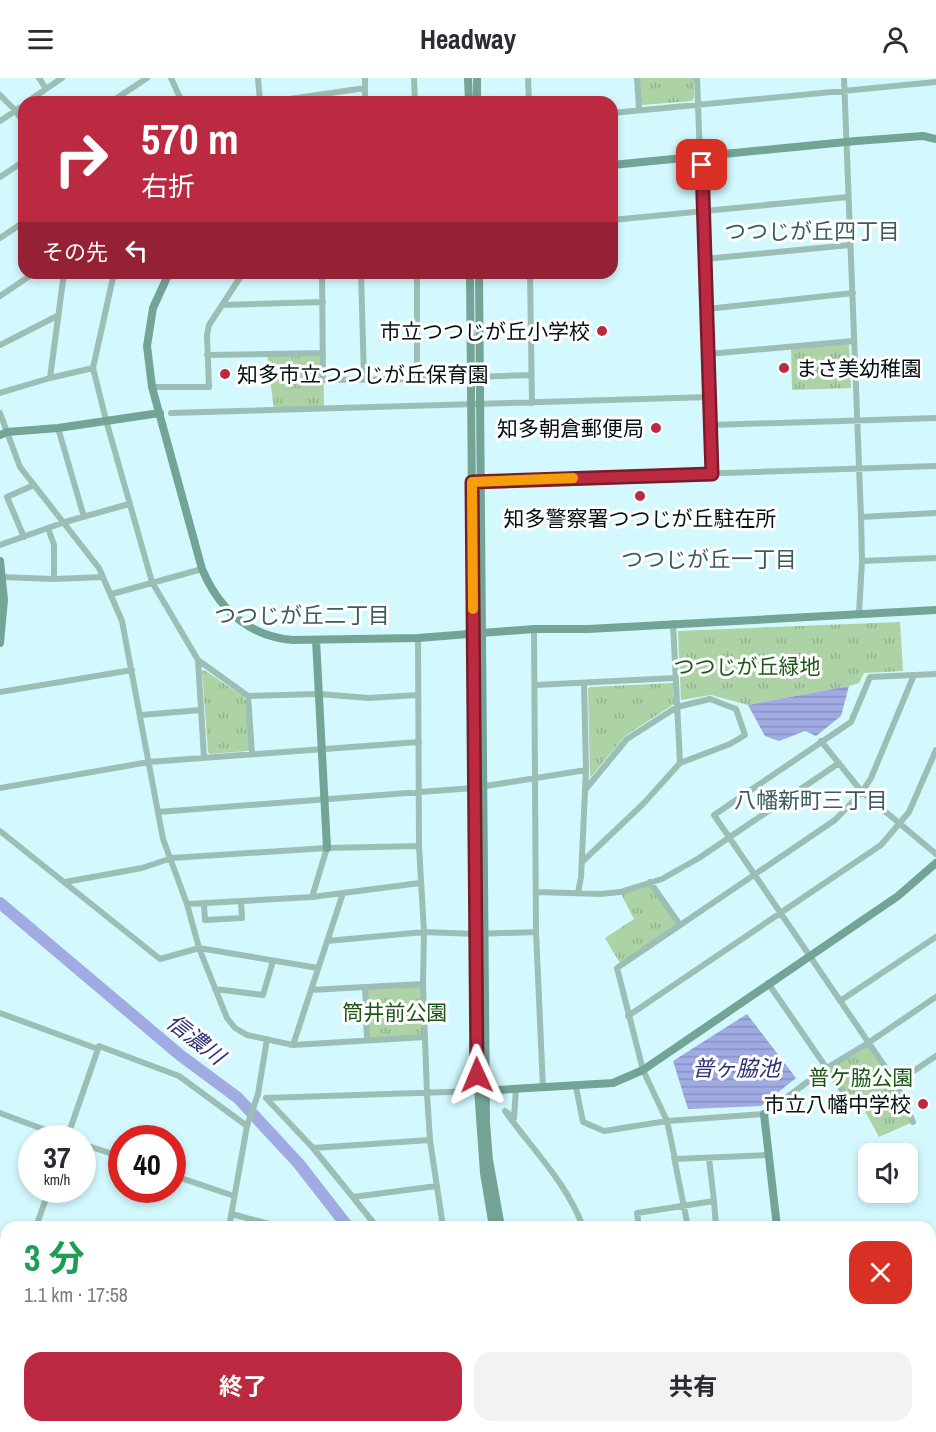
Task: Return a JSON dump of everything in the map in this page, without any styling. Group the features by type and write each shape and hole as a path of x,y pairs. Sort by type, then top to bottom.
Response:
{"street":[{"path":"39,78 46,89"},
{"path":"36,96 62,78"},
{"path":"120,96 147,78"},
{"path":"171,78 179,96"},
{"path":"258,78 260,96"},
{"path":"364,78 365,96"},
{"path":"414,78 415,96"},
{"path":"468,78 469,96"},
{"path":"477,78 477,96"},
{"path":"528,78 529,96"},
{"path":"637,78 639,109"},
{"path":"697,78 704,211 712,474"},
{"path":"844,78 861,517 862,561 859,613"},
{"path":"618,112 936,82"},
{"path":"310,96 365,88"},
{"path":"0,95 18,114"},
{"path":"0,122 18,108"},
{"path":"618,164 847,142 923,136 936,139"},
{"path":"0,177 18,165"},
{"path":"618,219 848,197"},
{"path":"0,238 18,226"},
{"path":"705,259 850,244"},
{"path":"0,296 25,279"},
{"path":"50,378 63,279"},
{"path":"113,279 93,368 152,582 198,660 248,696 319,694 368,698 418,695"},
{"path":"166,279 153,308 149,326 147,346 152,387 202,569 214,594 224,606 256,631 280,639 418,638 534,629 588,629 936,610"},
{"path":"152,387 209,387 207,355 209,325 239,279"},
{"path":"322,279 323,380 531,375"},
{"path":"362,279 364,380"},
{"path":"417,279 417,379"},
{"path":"470,279 475,377"},
{"path":"479,279 475,377 477,634 473,788 480,933"},
{"path":"530,279 531,403"},
{"path":"707,309 853,293"},
{"path":"222,305 323,302"},
{"path":"0,345 57,316"},
{"path":"708,354 853,341"},
{"path":"207,355 323,353"},
{"path":"0,393 93,368"},
{"path":"171,413 710,397"},
{"path":"0,413 4,433 20,467 99,568 112,594 122,621 163,839 172,858 199,948 226,1018 235,1028 247,1035 293,1045 425,1037"},
{"path":"4,433 58,428 160,413"},
{"path":"711,425 936,418"},
{"path":"58,428 84,517"},
{"path":"476,482 936,466"},
{"path":"24,537 7,497 34,485"},
{"path":"0,545 65,522 129,504"},
{"path":"861,517 936,513"},
{"path":"48,528 54,545 54,579"},
{"path":"862,561 936,558"},
{"path":"0,561 4,600 0,643"},
{"path":"112,594 202,569"},
{"path":"1,577 54,579 103,577"},
{"path":"672,623 680,763"},
{"path":"534,629 536,932 543,1088"},
{"path":"477,634 483,786 480,933 483,1173 492,1221"},
{"path":"418,638 419,846 424,932 423,984 427,1094 430,1140 441,1221"},
{"path":"312,897 327,848 316,640"},
{"path":"198,660 204,758"},
{"path":"0,692 132,670"},
{"path":"913,1122 896,1083 714,815 851,722 870,677 936,674"},
{"path":"687,1221 667,1121 643,1070 617,968 835,820 862,792 871,778 914,675"},
{"path":"536,685 675,678"},
{"path":"578,893 582,862 586,771 584,683"},
{"path":"248,696 252,754"},
{"path":"582,862 644,803 680,763 730,744 744,735 736,709 710,699 677,707 627,739 585,790"},
{"path":"141,715 201,710"},
{"path":"821,741 862,792 936,854"},
{"path":"0,788 149,762 419,742"},
{"path":"628,1016 881,845 909,812 936,750"},
{"path":"536,892 620,892 662,879 699,858 839,763"},
{"path":"158,812 473,788 586,771"},
{"path":"0,831 160,959 199,948 318,968"},
{"path":"65,882 142,868 172,858 327,848 419,846"},
{"path":"257,1097 427,1094 576,1087 612,1083 643,1070 898,896 936,863"},
{"path":"650,882 680,925"},
{"path":"187,904 204,905 312,897 420,883"},
{"path":"293,1045 343,892"},
{"path":"204,905 205,920 242,918 241,902"},
{"path":"327,941 424,932 536,932"},
{"path":"840,1001 936,937"},
{"path":"215,989 263,995 273,961"},
{"path":"768,983 825,1069 852,1105"},
{"path":"311,990 423,984"},
{"path":"365,987 367,1040"},
{"path":"576,1087 582,1122 604,1131 667,1121 764,1114 825,1069 936,997"},
{"path":"0,1013 98,1049"},
{"path":"230,1221 247,1126 257,1097 267,1039"},
{"path":"72,1125 99,1046 179,1076 247,1126"},
{"path":"896,1083 936,1056"},
{"path":"516,1089 514,1118 505,1111 567,1191 581,1221"},
{"path":"482,1091 489,1160 500,1221"},
{"path":"266,1098 313,1148 372,1221"},
{"path":"0,1113 32,1125"},
{"path":"764,1114 776,1221"},
{"path":"313,1148 430,1140"},
{"path":"674,1157 675,1159 767,1155"},
{"path":"708,1158 716,1221"},
{"path":"186,1179 234,1196"},
{"path":"353,1197 436,1185"},
{"path":"638,1221 637,1213 714,1201"},
{"path":"38,1221 45,1203"},
{"path":"232,1214 258,1221"}],"green space":[{"path":"637,78 694,78 694,98 692,101 642,105"},
{"path":"849,344 851,388 792,390 791,348"},
{"path":"323,353 324,409 274,410 267,354"},
{"name":"つつじが丘緑地","path":"900,622 903,671 864,673 859,683 849,686 748,705 711,695 681,700 678,631"},
{"path":"204,670 243,696 246,701 250,748 248,751 210,754 208,752 202,671"},
{"path":"673,683 674,704 625,736 590,778 588,689 590,687"},
{"path":"650,882 680,925 621,965 605,938 634,919 620,892"},
{"name":"筒井前公園","path":"423,984 425,1037 367,1040 365,987"},
{"name":"普ケ脇公園","path":"868,1043 896,1083 913,1122 879,1137 862,1106 852,1105 825,1069"}],"water":[{"path":"849,686 841,716 816,736 805,731 779,741 765,736 748,705"},
{"name":"普ヶ脇池","path":"747,1014 796,1078 761,1106 688,1109 673,1061"}],"waterway":[{"name":"信濃川","path":"0,903 180,1055 238,1098 299,1164 343,1221"}],"slow traffic":[{"path":"473,609 472,482 573,478"}],"place":[{"name":"市立つつじが丘小学校","path":"602,331"},
{"name":"まさ美幼稚園","path":"784,368"},
{"name":"知多市立つつじが丘保育園","path":"225,374"},
{"name":"知多朝倉郵便局","path":"656,428"},
{"name":"知多警察署つつじが丘駐在所","path":"640,496"},
{"name":"市立八幡中学校","path":"923,1104"}],"district":[{"name":"つつじが丘四丁目","path":"812,231"},
{"name":"つつじが丘一丁目","path":"709,559"},
{"name":"つつじが丘二丁目","path":"302,615"},
{"name":"八幡新町三丁目","path":"811,800"}],"route":[{"path":"477,1075 472,482 712,474 702,165"}]}
